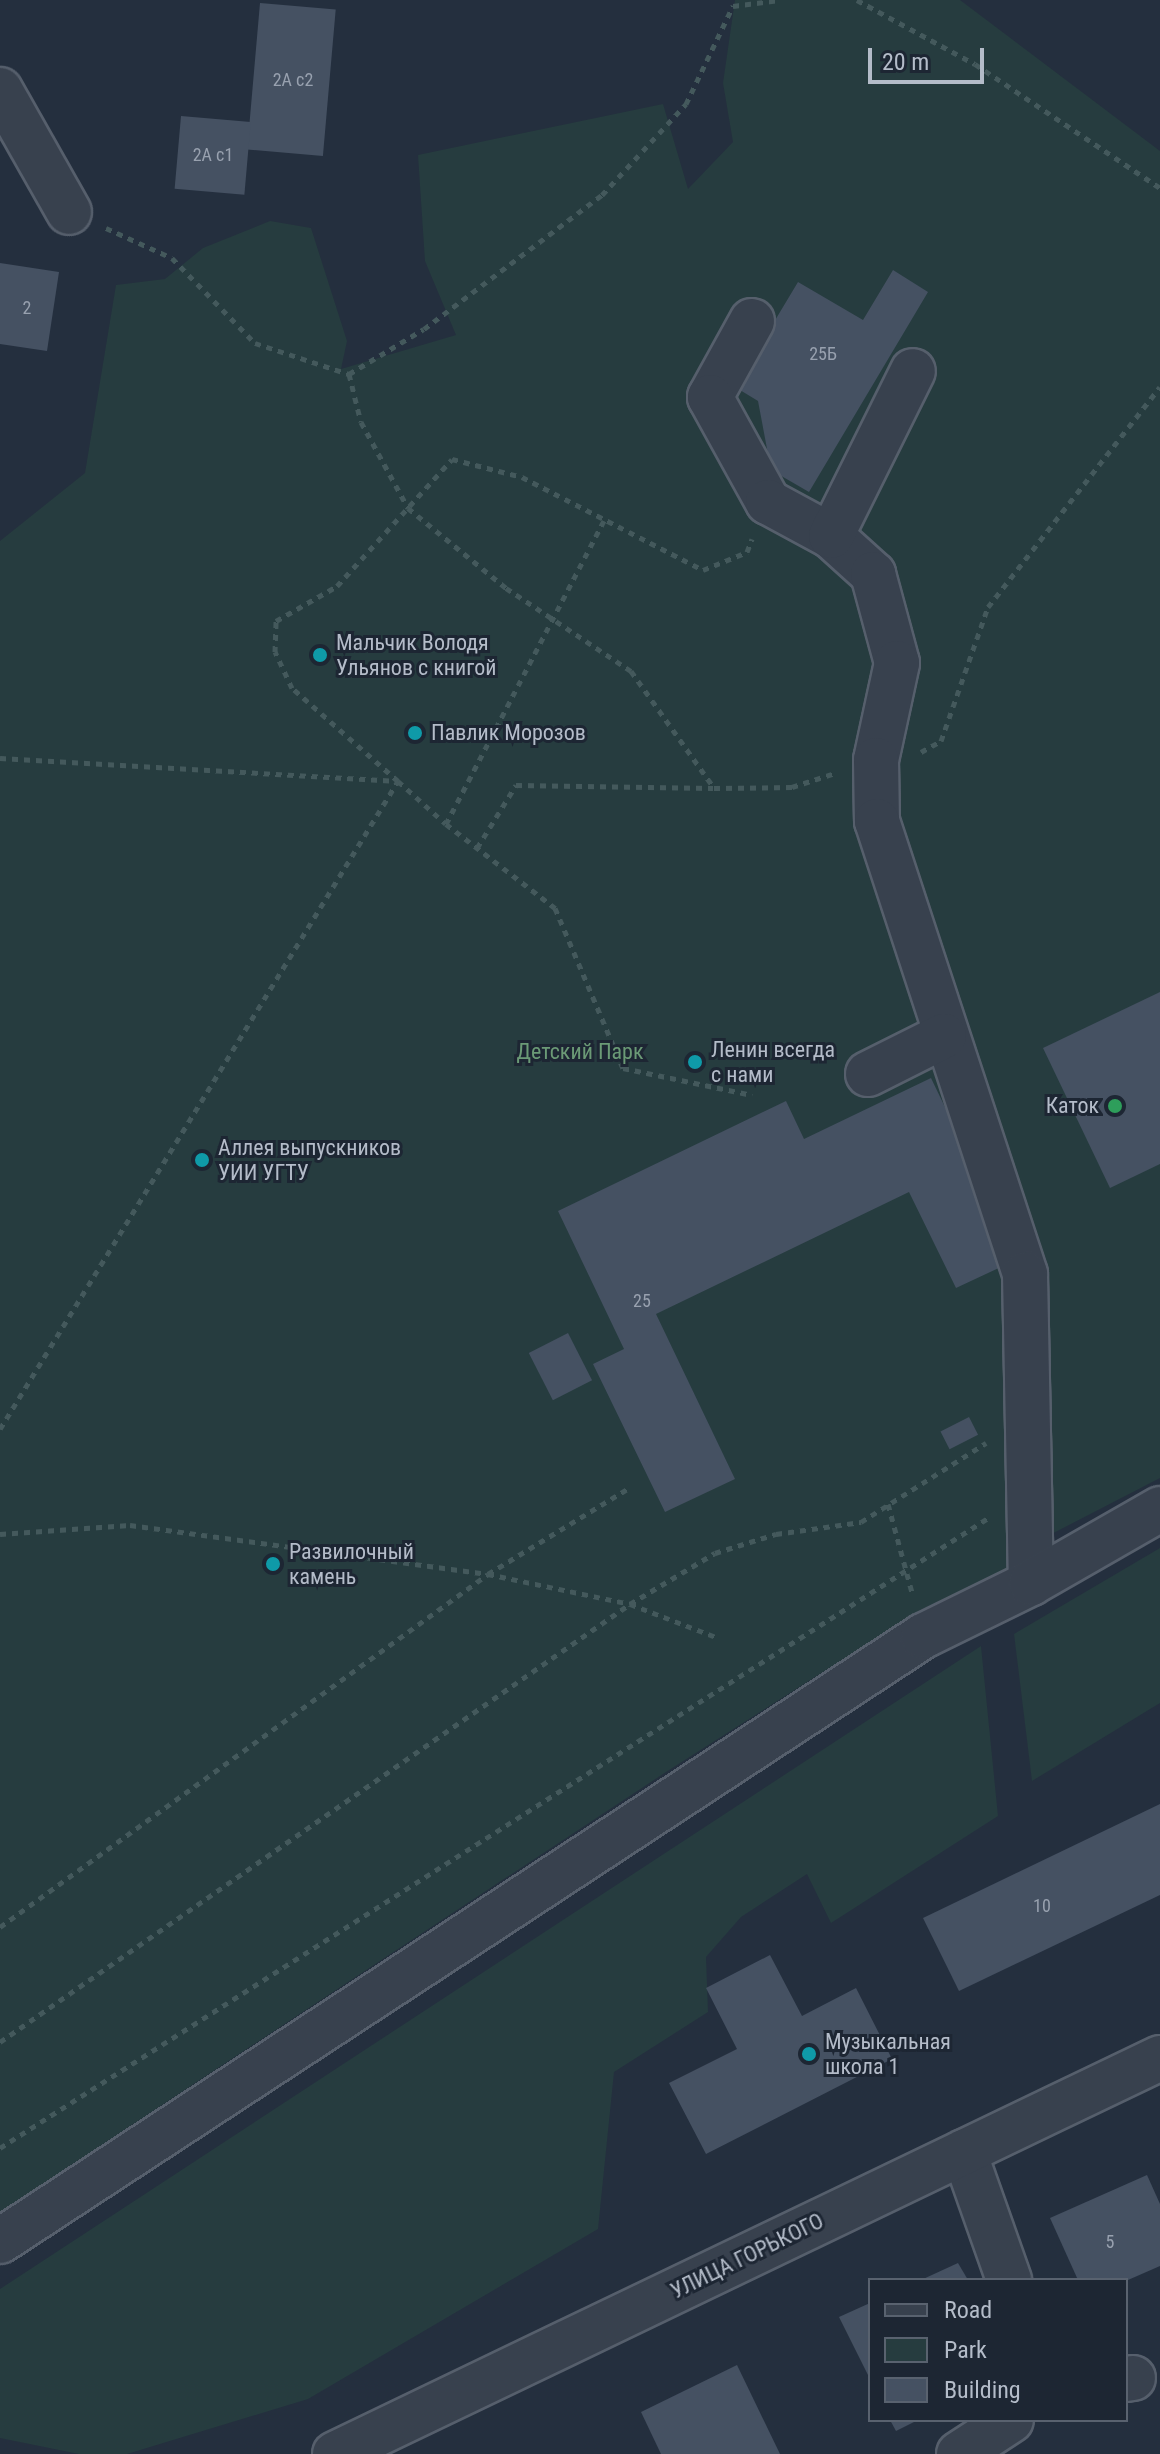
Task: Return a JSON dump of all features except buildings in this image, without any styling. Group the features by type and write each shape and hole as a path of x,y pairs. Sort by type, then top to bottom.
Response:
{"street":[{"path":"0,90 69,212"},
{"path":"752,321 710,397 768,502 831,536 873,574 897,663 876,760 877,821 944,1036 1025,1274 1031,1583"},
{"path":"831,536 913,371"},
{"path":"868,1074 944,1036"},
{"path":"0,2241 923,1636 1031,1583 1160,1509"},
{"name":"УЛИЦА ГОРЬКОГО","path":"335,2454 1160,2058"},
{"path":"964,2152 1008,2278"},
{"path":"959,2454 1008,2422"}],"path":[{"path":"69,212 172,258 255,343 349,374 424,329 602,195 686,104 733,6 780,0"},
{"path":"857,0 975,64 1160,188"},
{"path":"349,374 361,422 408,508 551,618 631,671 714,788"},
{"path":"477,848 516,785 792,787 876,760 909,759 941,741 988,607 1160,387"},
{"path":"752,1095 623,1068 555,908 446,824 292,688 275,652 276,621 337,586 452,459 522,477 703,570 747,552 768,502"},
{"path":"446,824 604,521"},
{"path":"0,758 398,781"},
{"path":"0,1429 398,781"},
{"path":"0,2042 630,1604 715,1553 776,1534 861,1522 986,1443"},
{"path":"0,1927 488,1574 627,1489"},
{"path":"0,2148 1029,1492"},
{"path":"888,1504 923,1636"},
{"path":"0,1534 130,1525 488,1574 630,1604 716,1637"}],"green space":[{"name":"Детский Парк","path":"735,0 960,0 1160,151 1160,1478 1007,1557 1007,1572 920,1610 666,1772 0,2212 0,541 85,473 116,285 165,279 203,248 270,221 311,228 347,341 341,369 456,335 425,261 418,155 663,104 688,189 733,142 723,83"},
{"path":"1160,1548 1160,1703 1032,1781 1014,1634"},
{"path":"981,1646 998,1816 831,1923 807,1874 741,1917 706,1957 708,2012 614,2072 598,2229 308,2399 127,2454 79,2454 0,2438 0,2289"}],"place":[{"name":"Мальчик Володя Ульянов с книгой","path":"320,655"},
{"name":"Павлик Морозов","path":"415,733"},
{"name":"Ленин всегда с нами","path":"695,1062"},
{"name":"Каток","path":"1115,1106"},
{"name":"Аллея выпускников УИИ УГТУ","path":"202,1160"},
{"name":"Развилочный камень","path":"273,1564"},
{"name":"Музыкальная школа 1","path":"809,2054"}]}
